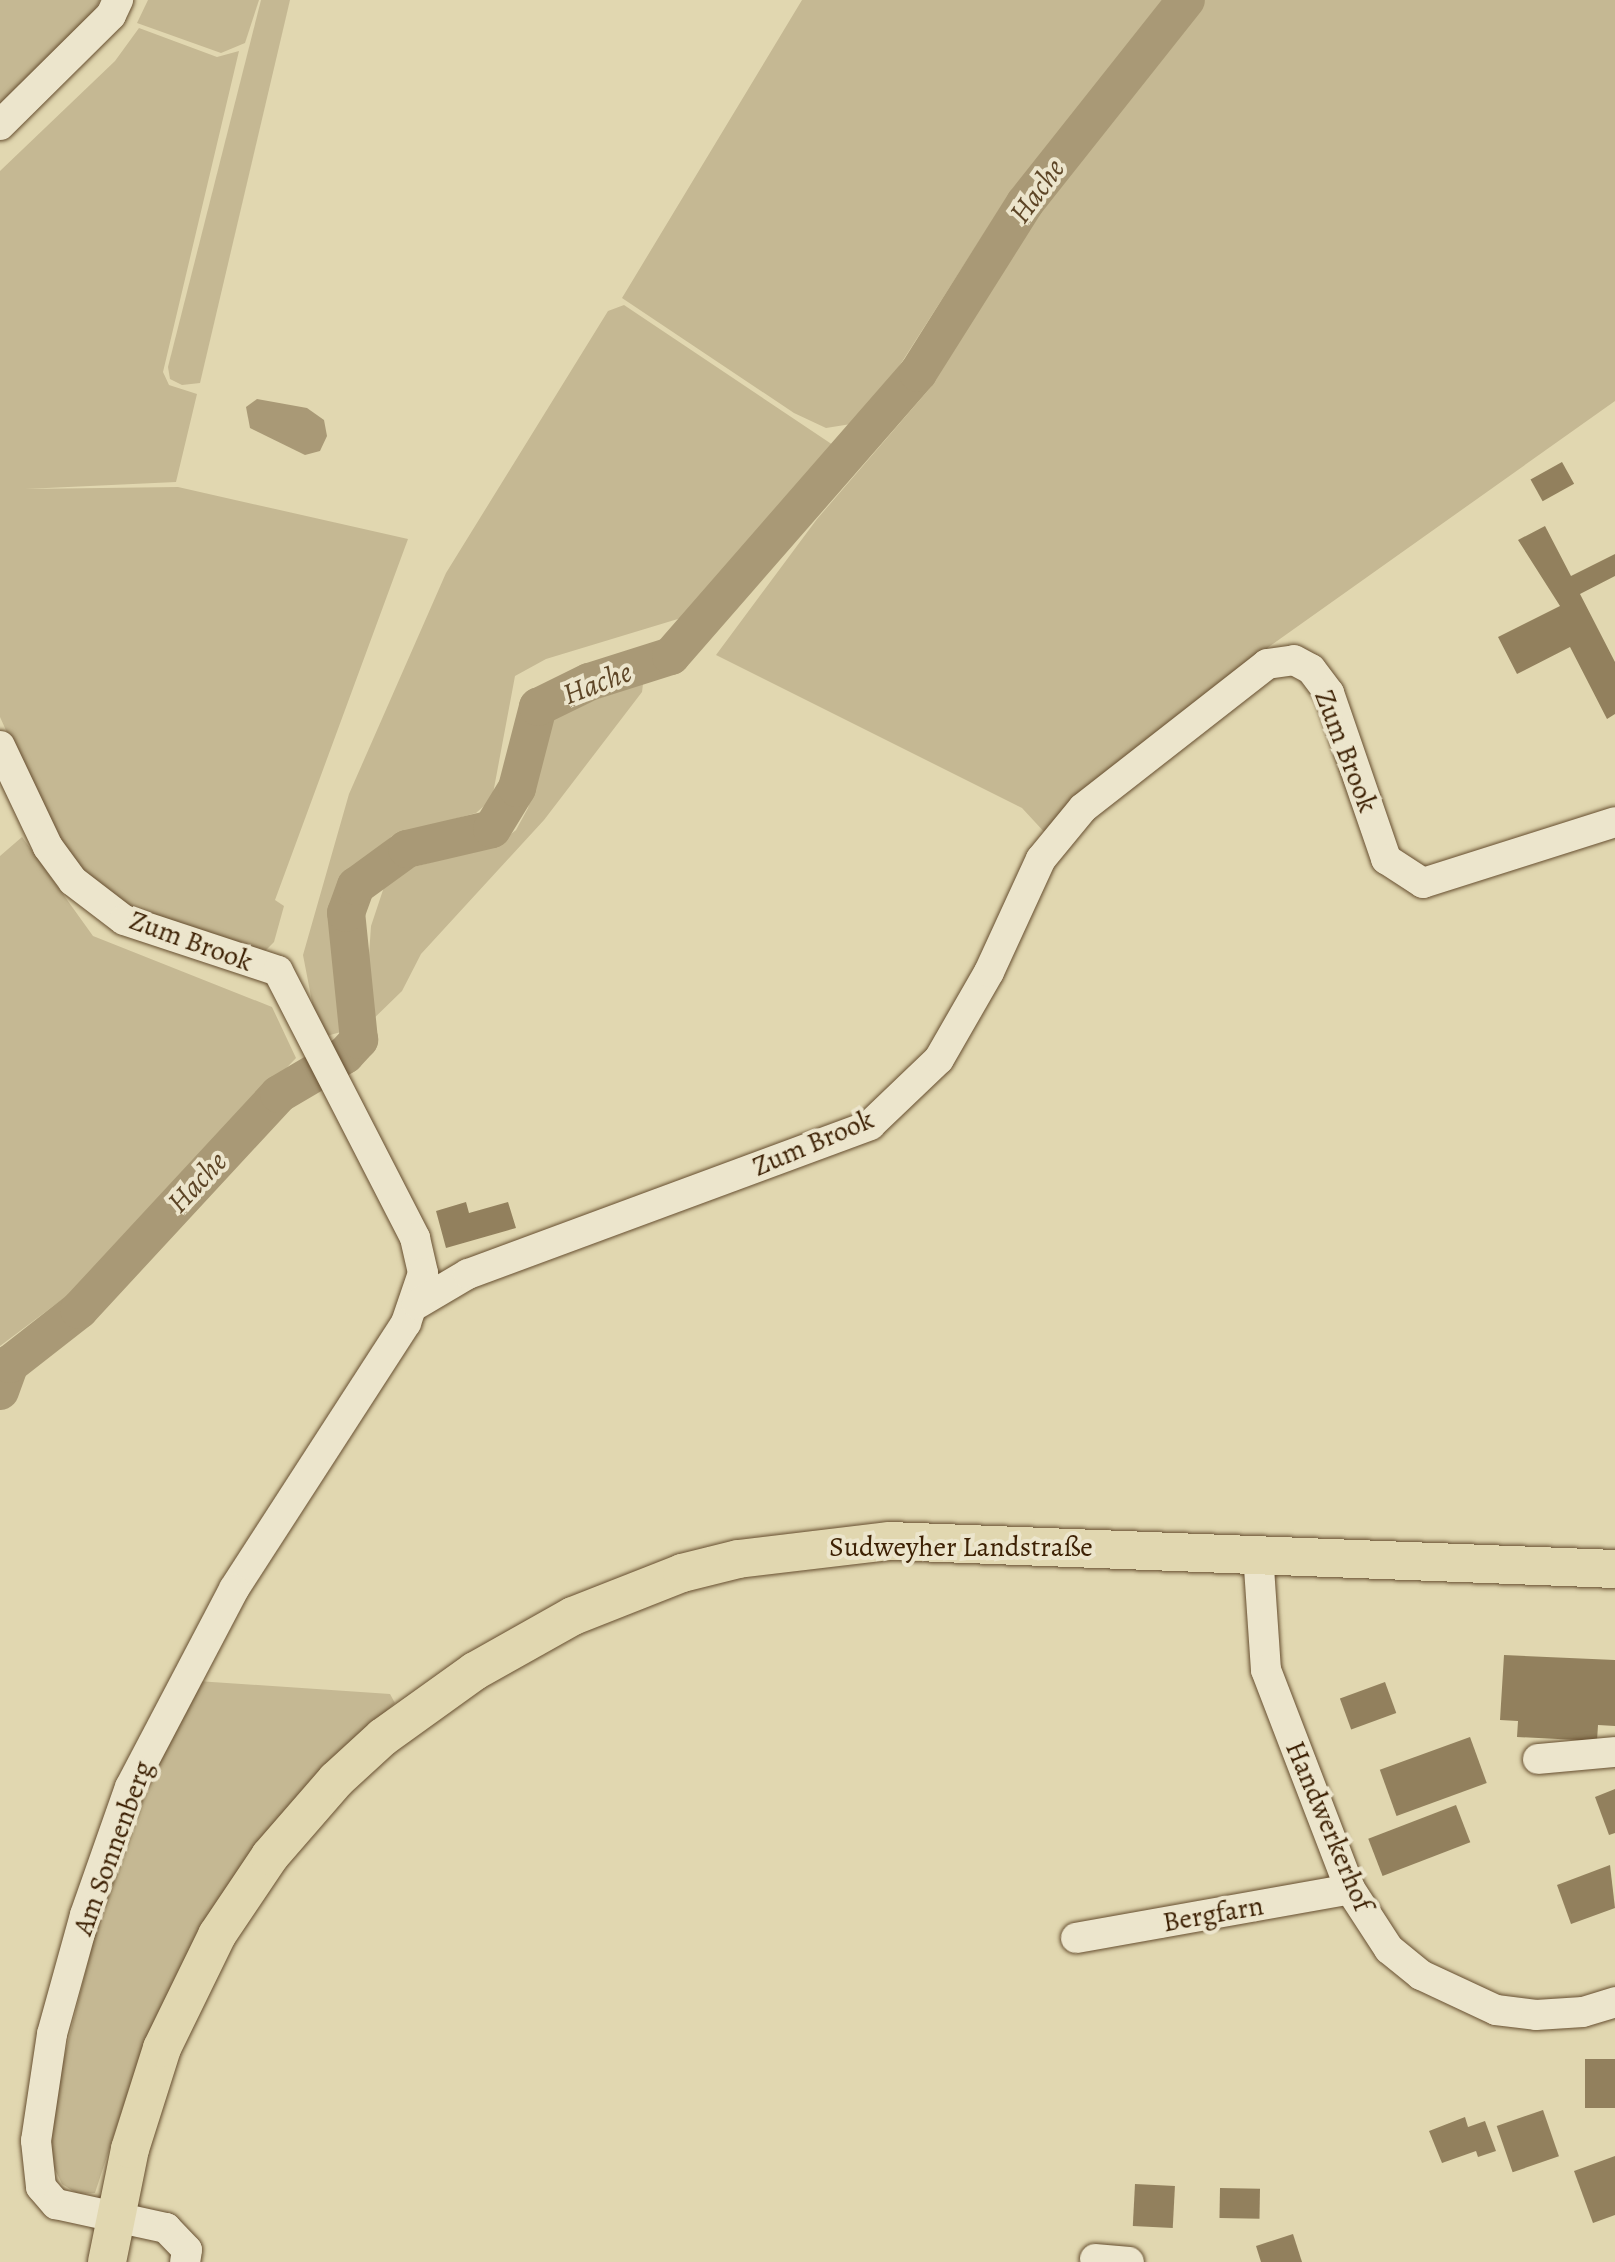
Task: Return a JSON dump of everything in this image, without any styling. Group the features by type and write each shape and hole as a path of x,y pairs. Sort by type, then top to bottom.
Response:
{"main road":[{"name":"Sudweyher Landstraße","path":"107,2262 130,2149 162,2048 217,1935 270,1856 336,1780 383,1737 521,1643 627,1592 682,1573 812,1547 890,1541 1615,1569"}],"street":[{"path":"0,125 111,15 118,0"},
{"name":"Zum Brook","path":"417,1304 468,1274 870,1125 939,1059 989,972 1041,859 1083,808 1267,664 1294,660 1311,669 1329,693 1386,859 1423,883 1615,822"},
{"name":"Zum Brook","path":"0,746 48,847 73,881 124,920 278,971 415,1238 423,1273 417,1304"},
{"name":"Am Sonnenberg","path":"185,2262 187,2250 166,2228 56,2204 41,2187 36,2141 52,2034 85,1915 130,1787 234,1589 417,1304"},
{"name":"Handwerkerhof","path":"1258,1553 1266,1670 1350,1889 1389,1949 1421,1975 1462,1997 1496,2010 1536,2015 1583,2012 1615,2002"},
{"path":"1538,1759 1615,1752"},
{"name":"Bergfarn","path":"1076,1938 1350,1889"},
{"path":"1095,2259 1129,2262"}],"shaded area":[{"path":"0,0 100,0 86,27 0,110"},
{"path":"148,0 259,0 245,43 221,53 137,23"},
{"path":"261,0 290,0 200,383 182,385 170,379 168,367"},
{"path":"802,0 1172,0 1117,72 1013,188 884,390 851,424 826,428 794,413 622,298"},
{"path":"1202,0 1615,0 1615,401 1270,646 1138,751 1047,835 1022,808 716,655 817,519 931,387 1035,218 1180,37"},
{"path":"139,28 217,57 239,51 163,372 169,385 197,394 176,482 25,489 178,487 408,539 275,900 284,906 274,942 260,956 121,906 78,875 54,837 0,717 0,171 115,61"},
{"path":"624,305 833,445 691,615 546,659 515,676 492,799 476,813 392,836 352,871 340,899 334,948 344,1013 341,1032 319,1038 303,955 349,794 446,573 608,311"},
{"path":"257,399 307,408 324,420 327,436 320,451 305,455 250,428 246,407"},
{"path":"635,684 643,684 642,692 544,820 421,954 402,991 364,1028 371,926 384,887 399,871 499,844 516,830 528,808 553,717"},
{"path":"22,837 93,936 272,1007 296,1058 68,1295 0,1346 0,856"},
{"path":"197,1681 390,1694 395,1703 328,1764 203,1924 134,2073 95,2193 78,2194 62,2184 48,2155 53,2102 94,1938 146,1789"}],"building":[{"path":"1562,462 1574,484 1543,501 1531,479"},
{"path":"1545,526 1571,576 1615,554 1615,576 1580,594 1615,662 1615,714 1607,719 1570,647 1517,674 1498,637 1560,606 1518,540"},
{"path":"466,1202 469,1213 508,1202 516,1228 446,1248 436,1211"},
{"path":"1504,1655 1615,1660 1615,1726 1598,1725 1597,1741 1517,1737 1518,1721 1500,1720"},
{"path":"1385,1682 1396,1713 1351,1729 1340,1698"},
{"path":"1470,1737 1487,1783 1397,1816 1380,1770"},
{"path":"1615,1789 1615,1833 1609,1835 1595,1797"},
{"path":"1456,1805 1470,1842 1383,1876 1368,1839"},
{"path":"1610,1865 1615,1908 1571,1924 1557,1885"},
{"path":"1585,2059 1615,2059 1615,2108 1585,2108"},
{"path":"1543,2110 1559,2156 1513,2172 1497,2126"},
{"path":"1465,2117 1468,2127 1485,2121 1496,2151 1478,2157 1476,2151 1442,2163 1429,2131"},
{"path":"1615,2156 1615,2215 1593,2223 1574,2171"},
{"path":"1135,2184 1175,2186 1173,2228 1133,2226"},
{"path":"1220,2188 1260,2189 1259,2219 1219,2218"},
{"path":"1293,2234 1302,2262 1261,2262 1256,2246"}],"waterway":[{"name":"Hache","path":"0,1391 10,1364 79,1310 279,1094 345,1055 359,1040 346,913 356,886 407,849 492,829 517,788 538,707 589,682 671,656 918,373 1025,203 1186,0"}]}
